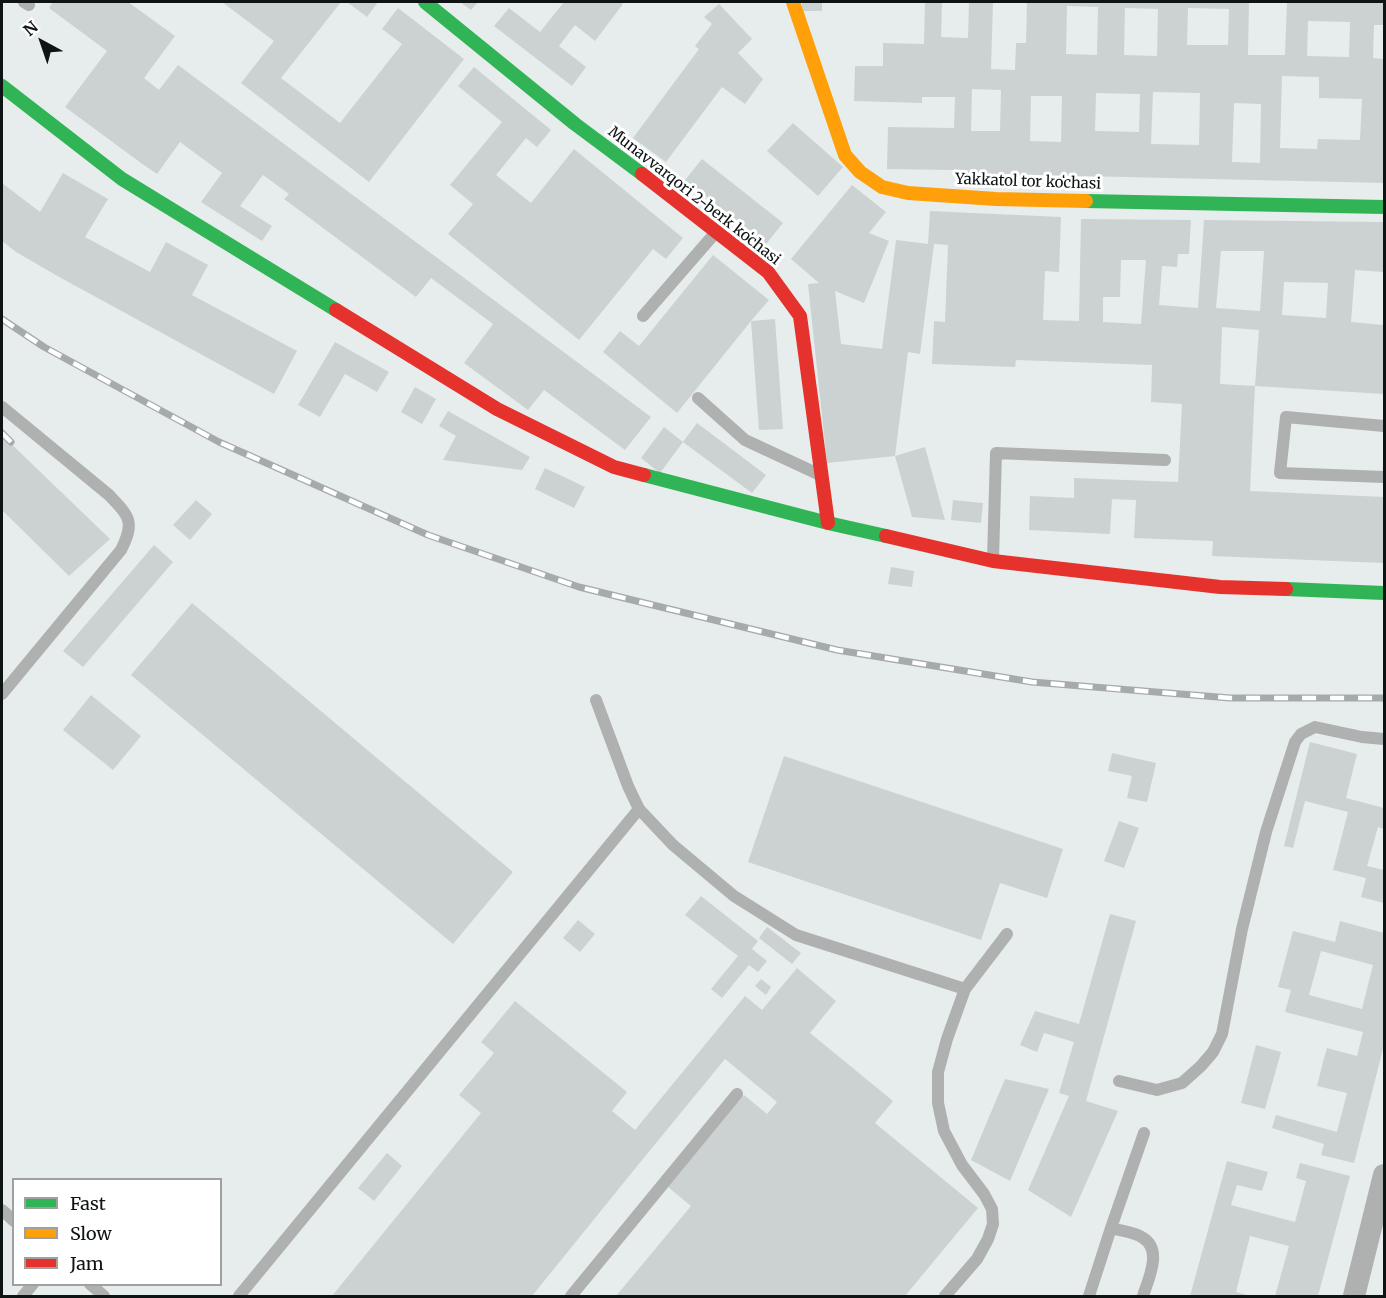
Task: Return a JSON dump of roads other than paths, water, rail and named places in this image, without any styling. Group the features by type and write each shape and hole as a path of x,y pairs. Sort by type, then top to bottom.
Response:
{"street":[{"name":"Munavvarqori 2-berk koʻchasi","path":"425,2 575,124 768,273 800,316 828,523"},
{"name":"Yakkatol tor koʻchasi","path":"793,2 845,155 860,172 882,187 908,193 996,199 1384,207"},
{"path":"2,86 122,179 497,409 614,467 828,523 993,561 1220,587 1384,593"},
{"path":"1354,1296 1384,1175"}],"lane":[{"path":"643,316 716,231"},
{"path":"698,398 745,440 822,476"},
{"path":"2,407 109,495 128,520 129,534 121,550 2,693"},
{"path":"1384,426 1286,417 1280,473 1384,477"},
{"path":"993,561 996,453 1165,460"},
{"path":"596,700 639,809 673,845 734,896 796,935 965,989"},
{"path":"1119,1081 1157,1090 1182,1083 1213,1052 1222,1034 1242,929 1266,832 1295,742 1301,734 1315,727 1384,739"},
{"path":"239,1296 639,809"},
{"path":"945,1296 977,1259 993,1224 992,1209 984,1194 962,1165 944,1131 938,1103 938,1072 965,989 1006,934"},
{"path":"571,1296 737,1094"},
{"path":"1089,1296 1144,1133"},
{"path":"1111,1228 1142,1237 1151,1248 1154,1255 1143,1296"},
{"path":"92,1286 104,1296"}],"railway":[{"path":"2,319 44,347 219,442 428,535 579,587 837,650 1032,682 1230,698 1384,698"},
{"path":"2,433 11,442"}]}
